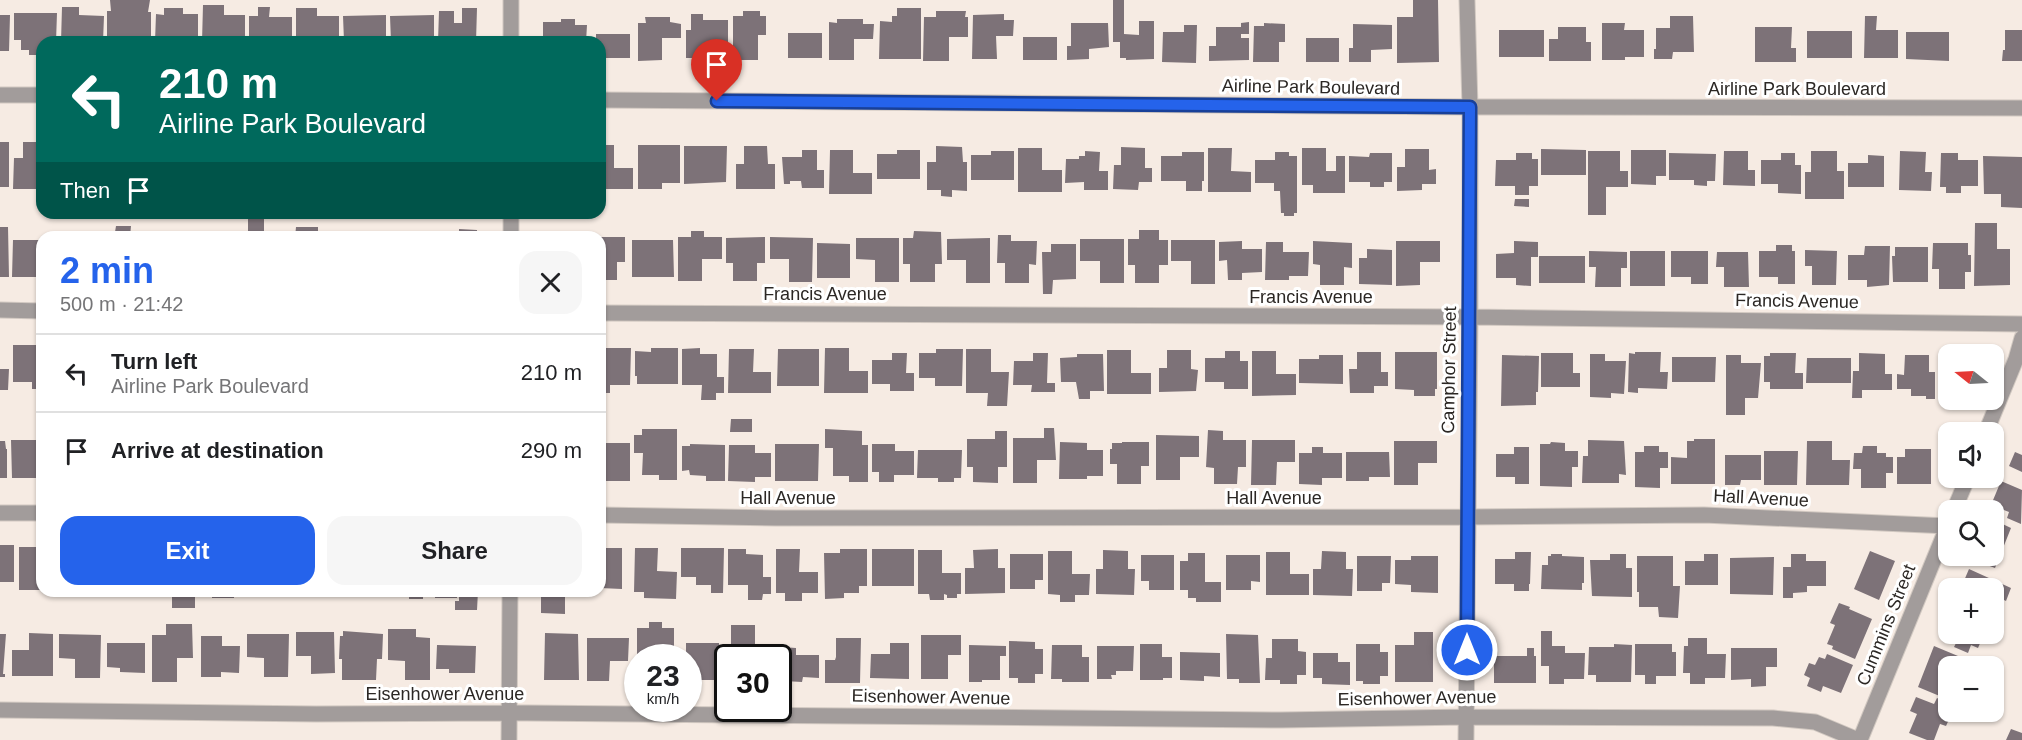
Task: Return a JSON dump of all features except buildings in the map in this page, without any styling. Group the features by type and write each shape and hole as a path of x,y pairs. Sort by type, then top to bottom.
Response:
{"street":[{"path":"511,0 511,36"},
{"name":"Camphor Street","path":"1466,740 1470,317 1470,107 1467,0"},
{"path":"0,95 36,95"},
{"name":"Airline Park Boulevard","path":"606,100 1470,107 2022,108"},
{"path":"0,310 36,311"},
{"name":"Francis Avenue","path":"606,313 1470,317 2022,324"},
{"path":"1990,422 2016,359 2022,338"},
{"path":"0,513 36,513"},
{"name":"Hall Avenue","path":"606,515 776,518 1704,515 1938,525"},
{"name":"Cummins Street","path":"1859,740 1938,549"},
{"path":"509,740 510,597"},
{"name":"Eisenhower Avenue","path":"0,710 1281,720 1466,717 1773,718 1815,722 1859,740"}],"route":[{"path":"717,101 1470,107 1467,650"}]}
